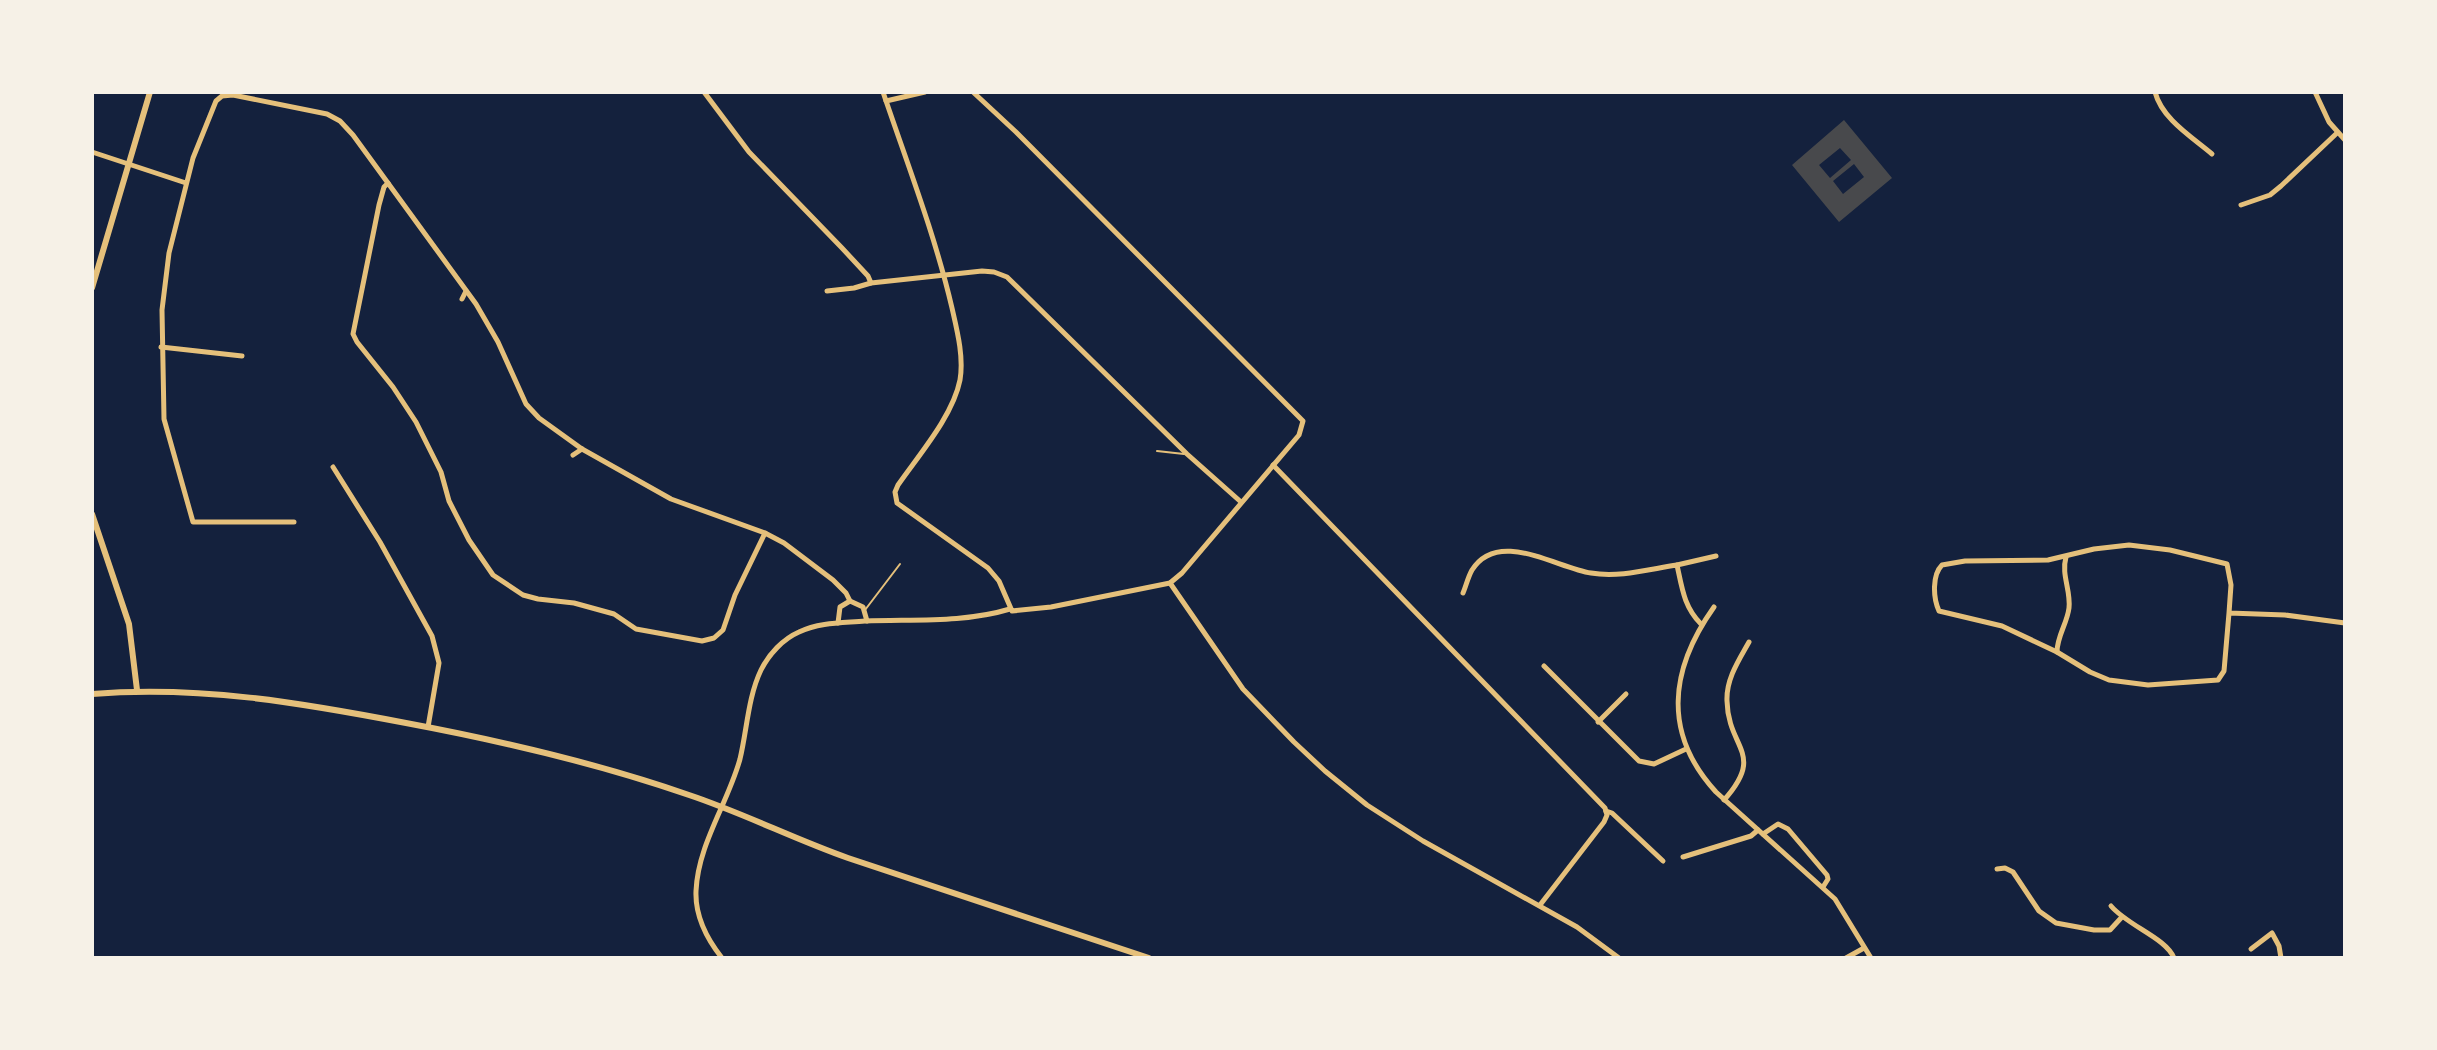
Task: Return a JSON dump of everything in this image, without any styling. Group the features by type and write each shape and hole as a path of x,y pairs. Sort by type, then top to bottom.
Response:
{"street":[{"path":"92,288 150,92"},
{"path":"704,92 749,152 868,276 871,283"},
{"path":"883,92 944,276 961,356 960,380 953,401 898,485 895,499 901,508 988,568 999,581 1010,609 1015,612 1170,583 1182,573 1299,435 1302,419 973,92"},
{"path":"886,101 925,92"},
{"path":"2155,92 2162,109 2170,118 2212,154"},
{"path":"2315,92 2329,122 2345,140"},
{"path":"294,522 193,522 164,419 161,347 166,271 193,158 216,101 222,96 233,95 327,114 347,127 493,331 526,404 557,433 671,499 765,533 784,543 833,580 850,601 865,610 867,621"},
{"path":"2241,205 2270,195 2337,133"},
{"path":"92,152 186,183"},
{"path":"388,183 379,205 353,334 416,422 441,472 455,514 493,575 523,595 574,603 614,614 636,629 702,641 714,638 723,630 735,595 765,533"},
{"path":"827,291 871,283 986,271 1007,277 1187,454 1241,502"},
{"path":"462,299 466,291"},
{"path":"161,347 242,356"},
{"path":"573,455 582,449"},
{"path":"1273,465 1606,811 1612,813 1663,861"},
{"path":"333,467 380,542 432,636 439,663 428,727"},
{"path":"92,514 129,624 137,690"},
{"path":"2129,545 2170,550 2227,564 2231,585 2229,613 2224,671 2218,680 2148,685 2121,682 2090,672 2057,652 2002,626 1939,611 1936,606 1936,574 1942,565 1965,561 2031,562 2066,557 2094,549 2129,545"},
{"path":"1463,593 1472,570 1485,556 1510,550 1591,573 1614,574 1716,556"},
{"path":"2057,652 2057,641 2069,606 2063,568 2066,557"},
{"path":"2054,560 2063,568"},
{"path":"1677,565 1689,612 1702,624"},
{"path":"1170,583 1243,689 1325,771 1367,805 1423,841 1577,927 1619,958"},
{"path":"838,623 840,607 850,601"},
{"path":"1714,607 1687,654 1679,679 1679,721 1686,749 1700,775 1724,800 1823,887 1847,915 1871,958"},
{"path":"722,958 703,928 696,894 700,863 739,760 755,687 763,666 785,640 816,625 958,618 1010,609"},
{"path":"2229,613 2345,623"},
{"path":"2047,647 2057,641"},
{"path":"1724,800 1739,782 1745,767 1743,750 1730,725 1727,700 1732,675 1749,642"},
{"path":"1544,666 1631,754 1645,763 1654,764 1686,749"},
{"path":"92,694 137,690 275,700 513,745 608,769 722,807 806,844 1149,958"},
{"path":"1598,722 1626,694"},
{"path":"1540,905 1604,822 1606,811"},
{"path":"1683,857 1751,836 1778,824 1788,829 1827,875 1827,884 1823,887"},
{"path":"1997,869 2013,872 2039,911 2056,923 2110,930 2121,918"},
{"path":"2111,906 2121,918 2162,942 2174,958"},
{"path":"2251,949 2272,933 2281,958"},
{"path":"1846,958 1864,948"}],"lane":[{"path":"1157,451 1187,454"},
{"path":"865,610 900,564"}],"building":[{"path":"1844,120 1892,178 1839,222 1792,165","holes":["1840,148 1851,160 1830,178 1819,165","1854,164 1864,177 1843,194 1833,181"]}]}
